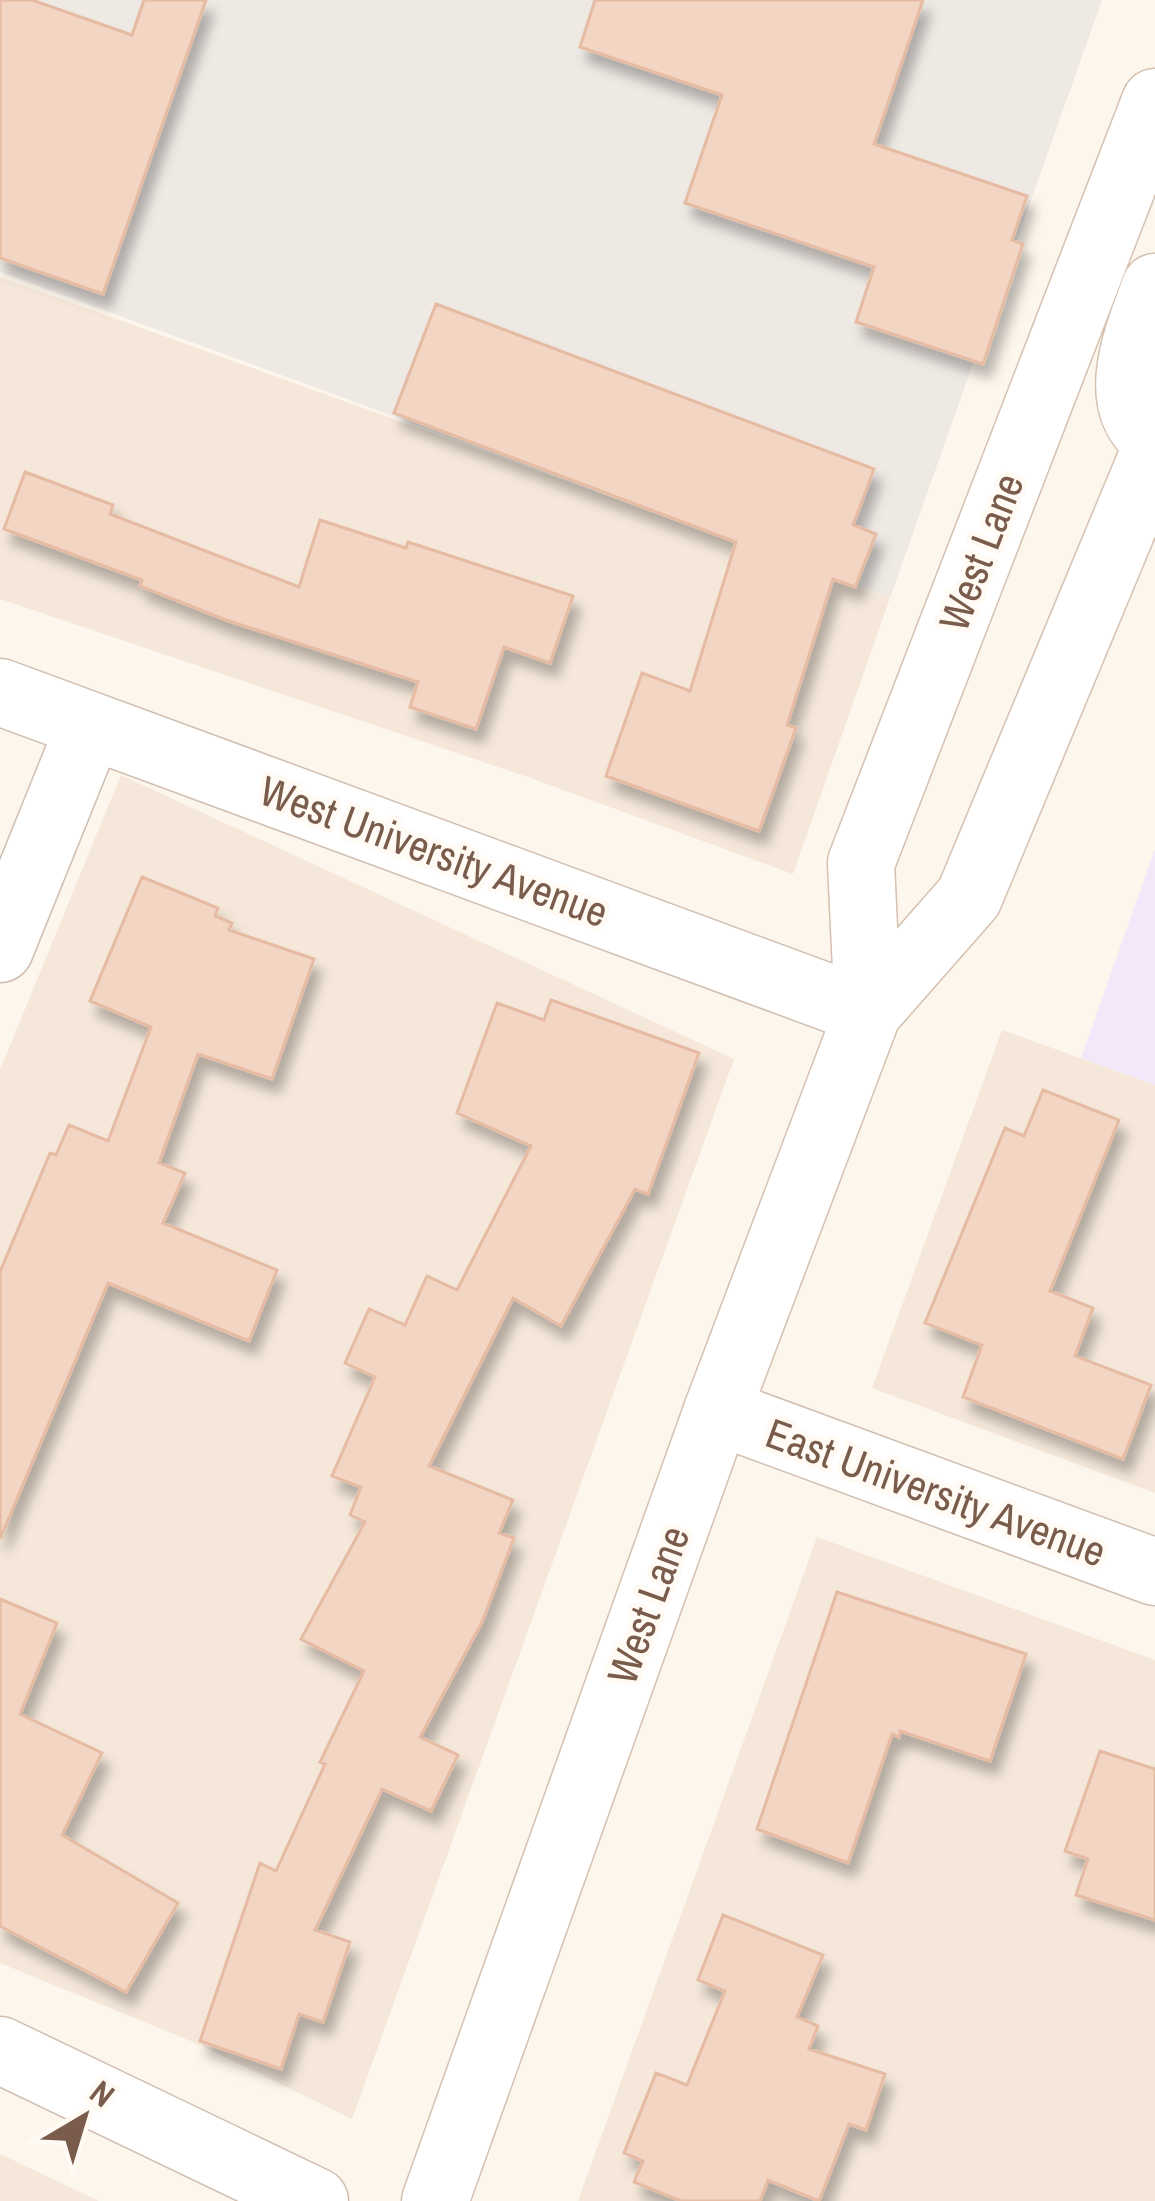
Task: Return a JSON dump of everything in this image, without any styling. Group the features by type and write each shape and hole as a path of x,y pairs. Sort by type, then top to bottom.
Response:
{"main road":[{"name":"West Lane","path":"868,1012 861,863 1155,102"},
{"path":"1155,287 1133,347 1130,384 1132,410 1141,429 1155,439"},
{"name":"West Lane","path":"435,2201 717,1411 868,1012 969,898 1155,450"},
{"name":"West University Avenue","path":"0,692 868,1012"},
{"path":"0,949 90,726"},
{"name":"East University Avenue","path":"717,1411 1155,1573"},
{"path":"0,2050 315,2201"}],"shaded area":[{"path":"0,0 1102,0 890,598 0,272"},
{"path":"0,277 890,598 793,874 528,777 0,599"},
{"path":"121,775 734,1059 352,2119 198,2044 0,1963 0,1070"},
{"path":"1155,849 1155,1085 1081,1058"},
{"path":"1002,1030 1155,1085 1155,1493 872,1388"},
{"path":"817,1537 1155,1660 1155,2201 578,2201"},
{"path":"0,2154 99,2201 0,2201"}],"building":[{"path":"0,0 32,0 132,35 144,0 206,0 103,294 0,258"},
{"path":"595,0 923,0 874,144 1027,196 1012,240 1023,244 983,364 856,322 874,267 685,203 722,95 580,47"},
{"path":"436,304 874,469 853,525 876,534 855,587 833,579 787,725 796,728 759,831 606,776 642,673 690,691 736,542 394,413"},
{"path":"25,472 113,505 110,514 299,587 320,520 406,548 408,542 573,596 550,663 504,647 476,729 410,707 418,682 226,620 140,586 142,580 4,529"},
{"path":"142,877 218,908 215,916 232,923 229,930 314,959 272,1079 198,1054 159,1163 185,1173 163,1223 277,1270 249,1341 108,1283 0,1539 0,1272 50,1153 56,1155 69,1125 108,1141 151,1027 90,1001"},
{"path":"551,1000 699,1053 648,1194 635,1189 561,1326 513,1298 429,1466 513,1500 499,1533 514,1538 482,1622 420,1737 458,1755 431,1811 382,1789 315,1930 350,1942 323,2022 299,2014 281,2069 200,2041 260,1863 276,1871 325,1764 320,1762 364,1671 301,1639 365,1522 350,1515 361,1487 332,1476 375,1377 345,1363 369,1309 405,1325 427,1276 457,1290 531,1146 457,1113 497,1003 544,1020"},
{"path":"1043,1090 1119,1120 1050,1291 1093,1308 1075,1356 1151,1385 1123,1459 963,1397 982,1345 925,1323 1005,1128 1024,1136"},
{"path":"837,1592 1026,1654 990,1761 900,1731 899,1737 892,1734 848,1863 757,1829"},
{"path":"0,1599 57,1623 20,1714 102,1753 62,1835 178,1903 126,1992 0,1926"},
{"path":"1100,1751 1155,1769 1155,1920 1076,1895 1088,1859 1065,1851"},
{"path":"723,1915 823,1955 797,2017 818,2026 809,2049 885,2074 866,2130 849,2124 819,2201 768,2180 760,2201 681,2201 634,2182 643,2161 624,2153 656,2073 687,2085 725,1991 698,1980"}]}
